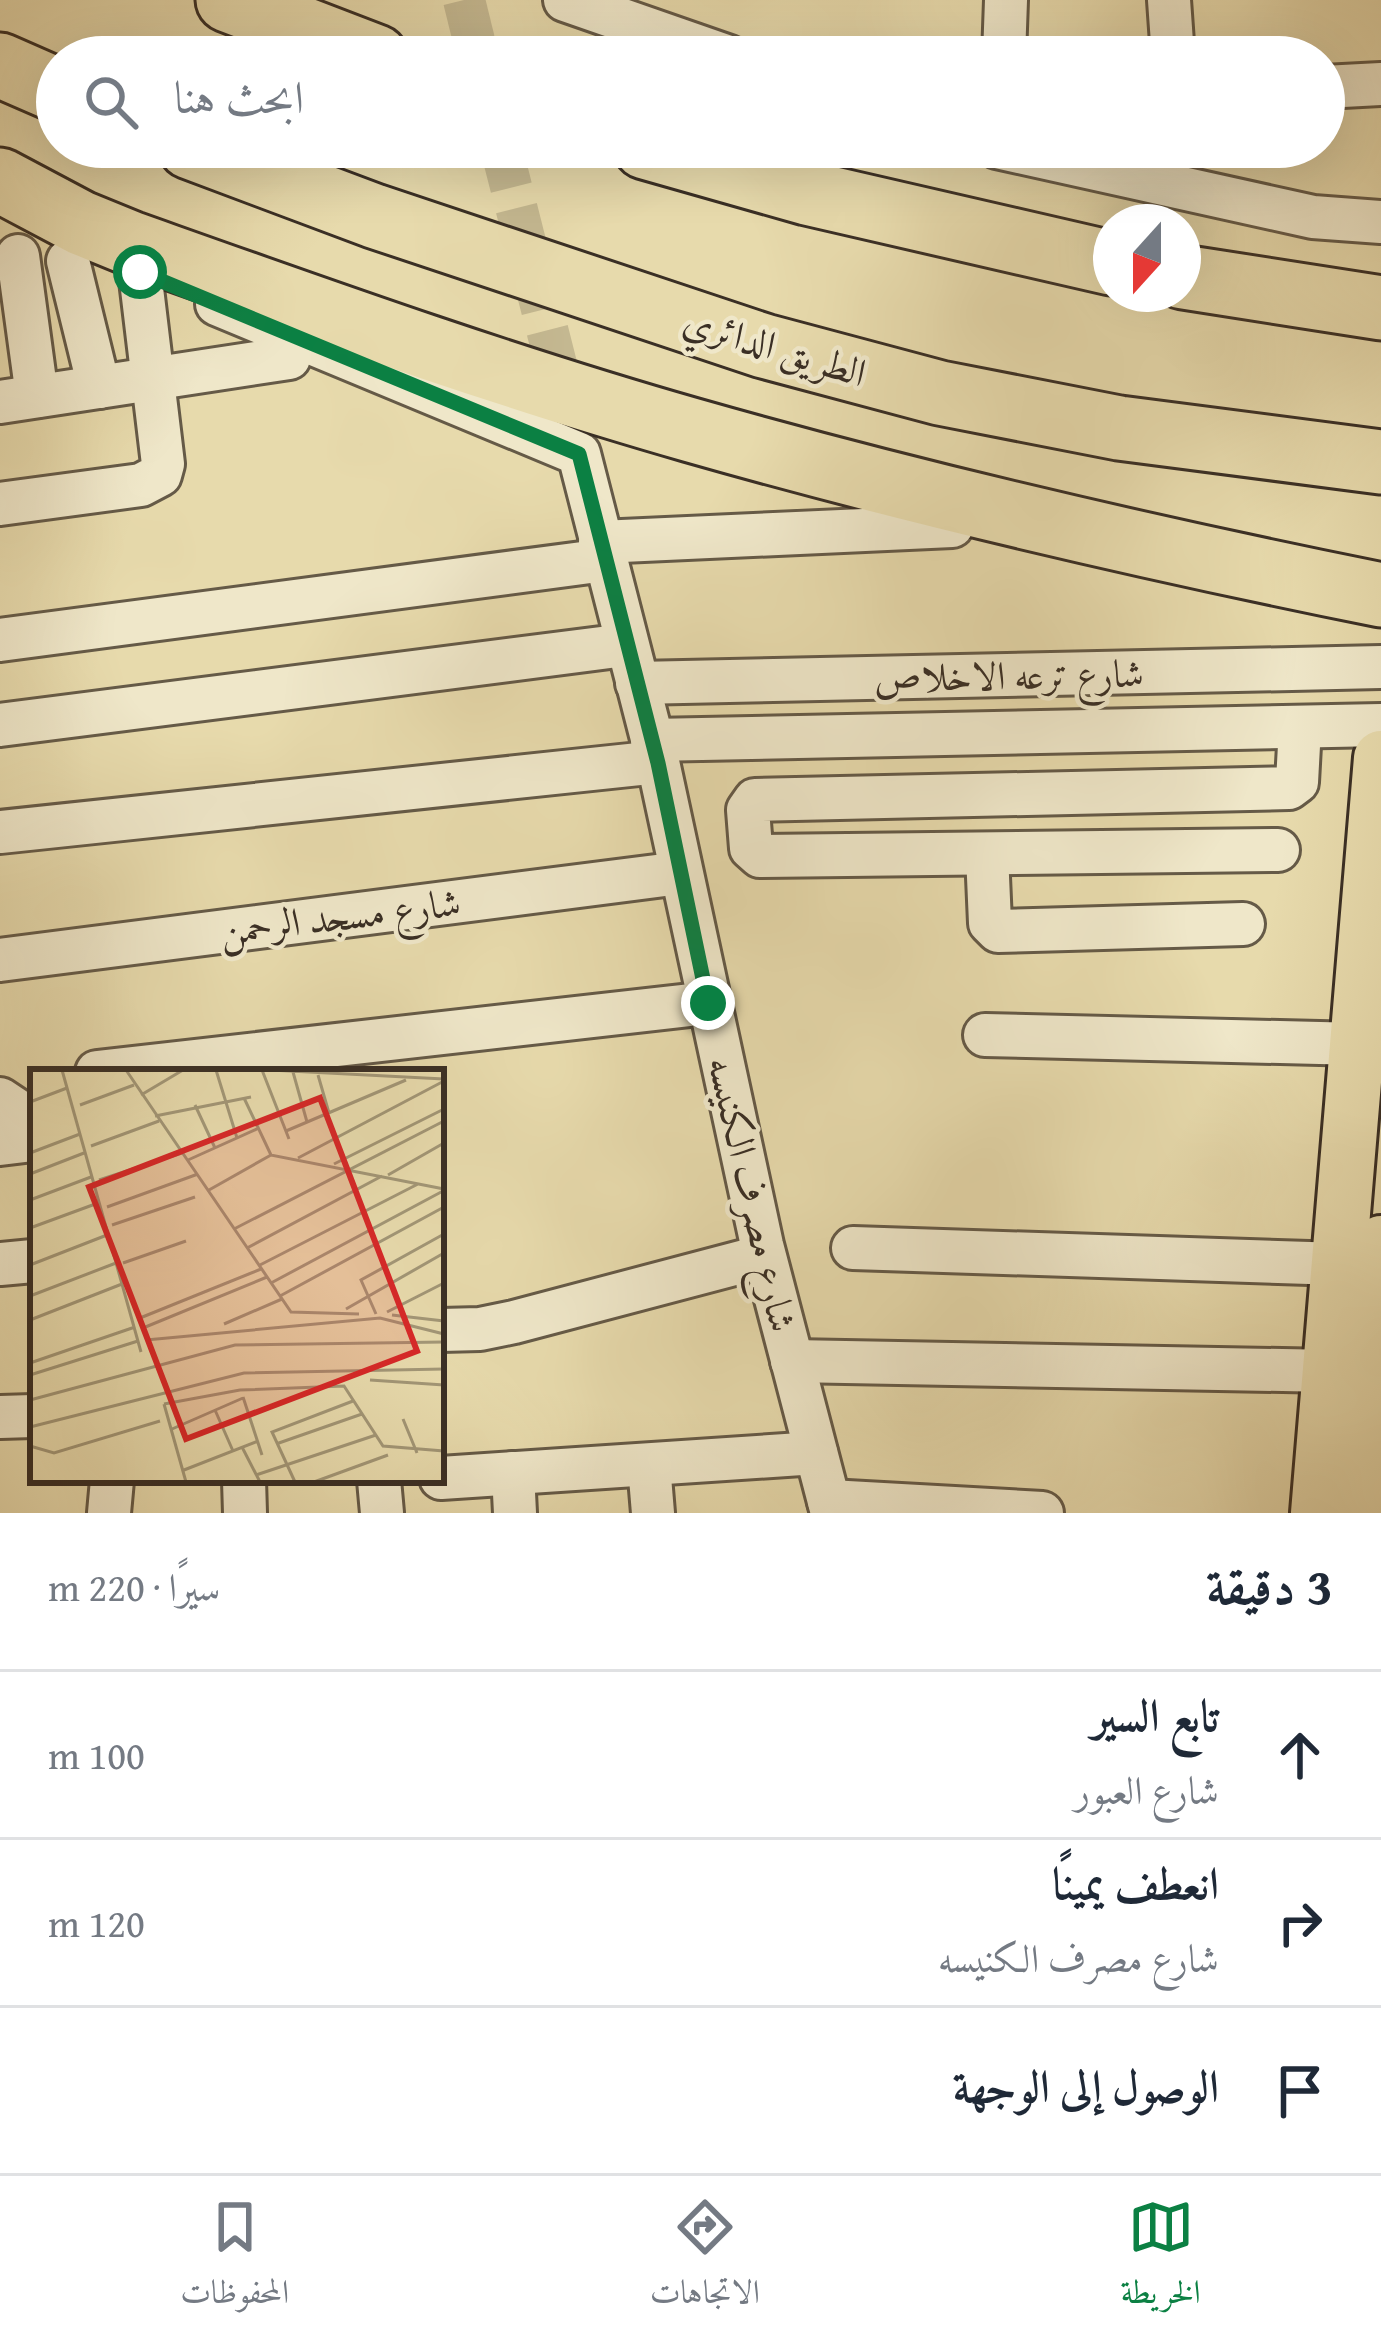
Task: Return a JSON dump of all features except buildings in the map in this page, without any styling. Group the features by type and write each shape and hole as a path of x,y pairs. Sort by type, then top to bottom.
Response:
{"highway":[{"path":"228,0 321,36"},
{"path":"0,65 36,81"},
{"name":"الطريق الدائري","path":"246,168 374,216 764,346 940,393 1119,428 1381,462"},
{"path":"720,168 807,193 1093,259"},
{"path":"0,180 130,243 517,377 688,429 1039,522 1381,595"},
{"path":"1201,280 1381,308"}],"main road":[{"path":"1357,1513 1360,1044 1381,758"},
{"path":"1318,1513 1360,1396"}],"street":[{"path":"565,0 669,36"},
{"path":"1005,36 1006,0"},
{"path":"1169,0 1172,36"},
{"path":"1345,86 1381,84"},
{"path":"1093,168 1313,217 1381,222"},
{"path":"0,213 103,263 153,378 163,464 152,482 0,504"},
{"path":"103,263 9,257 19,399 289,358"},
{"path":"99,387 103,263"},
{"name":"شارع مصرف الكنيسه","path":"103,263 579,454 655,751 764,1256 831,1507"},
{"path":"0,640 602,551 952,526"},
{"name":"شارع ترعه الاخلاص","path":"0,725 631,664 1381,667"},
{"name":"شارع ترعه الاخلاص","path":"0,832 655,751 1381,724"},
{"path":"1279,850 760,856 751,848 748,810 755,800 1289,788 1298,782 1300,727"},
{"path":"987,854 990,922 998,931 1243,924"},
{"name":"شارع مسجد الرحمن","path":"0,960 680,873"},
{"path":"124,1069 708,1003"},
{"path":"985,1035 1360,1044"},
{"path":"0,1083 30,1079"},
{"path":"0,1099 30,1119"},
{"path":"0,1144 30,1140"},
{"path":"853,1248 1361,1254"},
{"path":"444,1330 514,1322 764,1256"},
{"path":"0,1264 30,1261"},
{"path":"792,1361 1360,1396"},
{"path":"0,1417 30,1416"},
{"path":"444,1479 514,1493 649,1465 816,1453"},
{"path":"649,1465 652,1513"},
{"path":"109,1513 112,1483"},
{"path":"244,1483 245,1513"},
{"path":"379,1483 382,1513"},
{"path":"831,1507 1042,1513"}],"tunnel":[{"path":"464,0 473,36"},
{"path":"506,168 567,408"}],"route":[{"path":"140,272 579,454 658,763 708,1003"}]}
